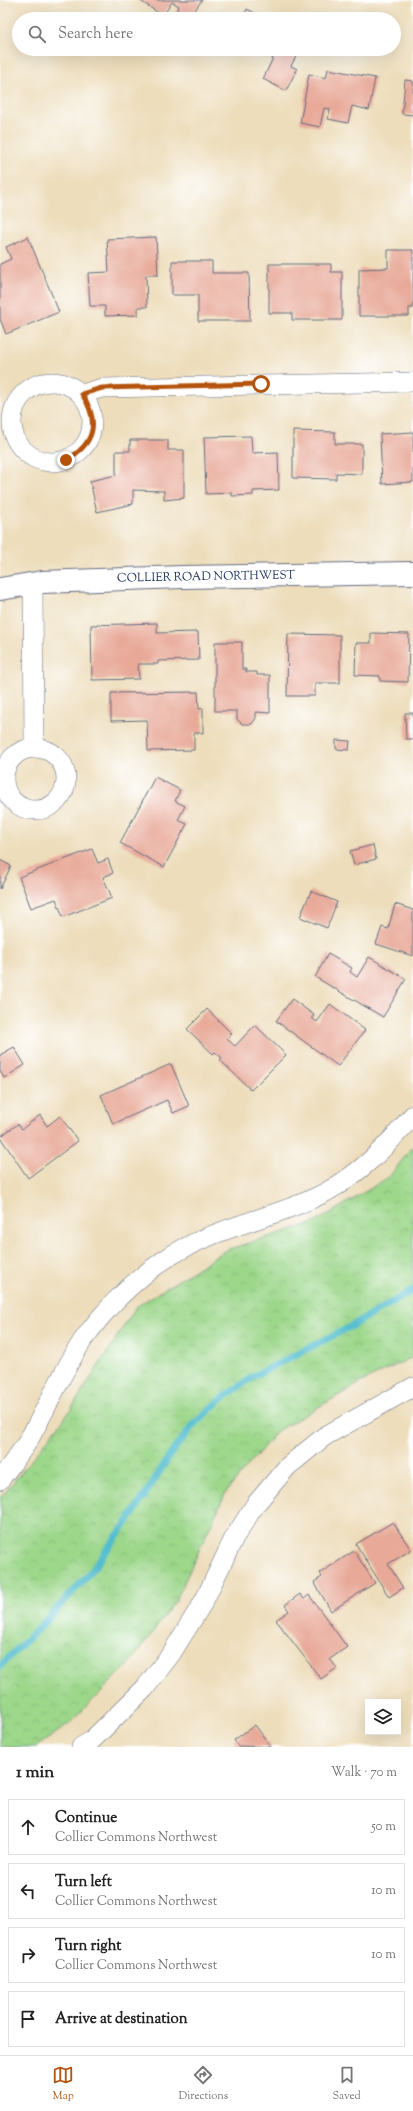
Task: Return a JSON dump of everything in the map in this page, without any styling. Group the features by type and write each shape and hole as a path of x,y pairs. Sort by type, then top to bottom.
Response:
{"street":[{"path":"45,382 59,382 72,386 82,394 90,406 93,418 92,432 86,444 78,454 66,460 53,463 40,461 28,455 19,445 13,433 12,420 14,406 22,395 32,386 45,382"},
{"path":"82,394 102,388 413,382"},
{"name":"COLLIER ROAD NORTHWEST","path":"0,589 32,583 182,576 413,573"},
{"path":"32,583 34,747"},
{"path":"0,1480 27,1442 83,1341 107,1310 134,1282 165,1259 201,1239 298,1204 328,1191 359,1171 387,1146 413,1115"},
{"path":"81,1747 90,1741 145,1688 171,1654 204,1601 234,1538 255,1505 287,1467 325,1436 413,1387"}],"green space":[{"path":"413,1146 413,1357 367,1379 277,1431 226,1492 176,1600 131,1662 69,1724 36,1747 0,1747 0,1499 68,1414 136,1307 226,1250 316,1222 389,1177"}],"building":[{"path":"139,0 202,0 194,12 175,12 179,6 172,2 166,12 157,12"},
{"path":"247,9 253,12 246,12"},
{"path":"270,56 296,56 291,66 297,69 286,91 263,79 273,58"},
{"path":"328,69 375,78 369,110 352,106 348,123 328,119 330,109 324,108 320,127 300,123 309,74 326,78"},
{"path":"405,80 413,81 413,115 402,114"},
{"path":"28,237 59,312 6,334 0,319 0,264 11,259 6,247"},
{"path":"156,237 158,275 146,275 147,307 138,307 138,315 105,316 105,306 90,306 88,273 109,272 107,239"},
{"path":"388,250 413,250 413,308 409,308 409,316 359,316 359,269 388,268"},
{"path":"172,261 212,261 212,273 249,273 250,321 198,321 198,295 172,295"},
{"path":"269,264 331,264 331,272 342,272 342,320 292,320 292,313 269,313"},
{"path":"293,431 335,432 335,444 362,444 362,474 336,473 336,479 293,478"},
{"path":"413,432 413,482 382,484 380,434"},
{"path":"251,436 252,453 278,452 279,490 253,491 253,495 232,496 232,493 206,494 204,437"},
{"path":"130,440 168,440 168,450 184,450 184,498 164,500 164,491 133,490 133,504 97,512 90,481 116,475 116,451 130,451"},
{"path":"157,623 157,633 198,632 199,660 158,661 158,664 138,664 139,679 92,680 91,625"},
{"path":"371,633 409,634 408,682 380,681 380,676 355,675 356,643 371,643"},
{"path":"288,634 340,635 340,683 315,683 315,696 287,696"},
{"path":"215,642 242,642 242,669 246,669 246,672 257,672 257,675 270,675 270,713 256,712 256,718 252,724 242,724 237,719 237,711 215,711"},
{"path":"198,692 199,709 203,708 203,733 194,733 194,750 148,751 147,720 111,721 111,693"},
{"path":"405,713 413,713 413,739 406,739"},
{"path":"336,740 350,741 349,750 336,749"},
{"path":"155,777 180,790 175,801 185,806 178,820 187,824 164,867 120,843"},
{"path":"373,845 376,859 354,865 350,851"},
{"path":"92,849 98,863 108,859 113,873 103,877 112,898 63,917 56,899 31,908 19,877"},
{"path":"0,860 11,866 0,889"},
{"path":"311,891 337,902 327,928 300,917"},
{"path":"395,904 413,910 413,956 376,944 382,927 388,929"},
{"path":"328,954 352,968 350,972 357,977 369,957 406,979 383,1017 315,977"},
{"path":"292,999 314,1015 312,1018 317,1022 330,1004 365,1030 338,1066 276,1021"},
{"path":"207,1009 232,1034 227,1039 235,1046 255,1025 286,1055 251,1090 220,1060 222,1058 215,1052 213,1054 187,1029"},
{"path":"14,1047 25,1065 4,1078 0,1071 0,1055"},
{"path":"171,1064 189,1106 173,1113 167,1100 113,1124 101,1095"},
{"path":"40,1115 47,1126 60,1116 78,1141 28,1178 0,1137 18,1124 22,1129"},
{"path":"393,1522 411,1550 388,1564 403,1588 389,1597 356,1544"},
{"path":"354,1551 375,1583 331,1611 314,1582 322,1577 320,1573"},
{"path":"300,1594 304,1599 309,1595 347,1647 330,1659 337,1668 321,1679 276,1620 289,1611 285,1605"},
{"path":"255,1725 271,1747 238,1746 234,1740"}],"waterway":[{"path":"0,1666 40,1627 90,1573 133,1514 172,1452 195,1423 222,1399 252,1377 350,1327 413,1290"}],"route":[{"path":"66,460 78,454 86,444 92,432 93,418 90,406 82,394 102,388 261,384"}]}
